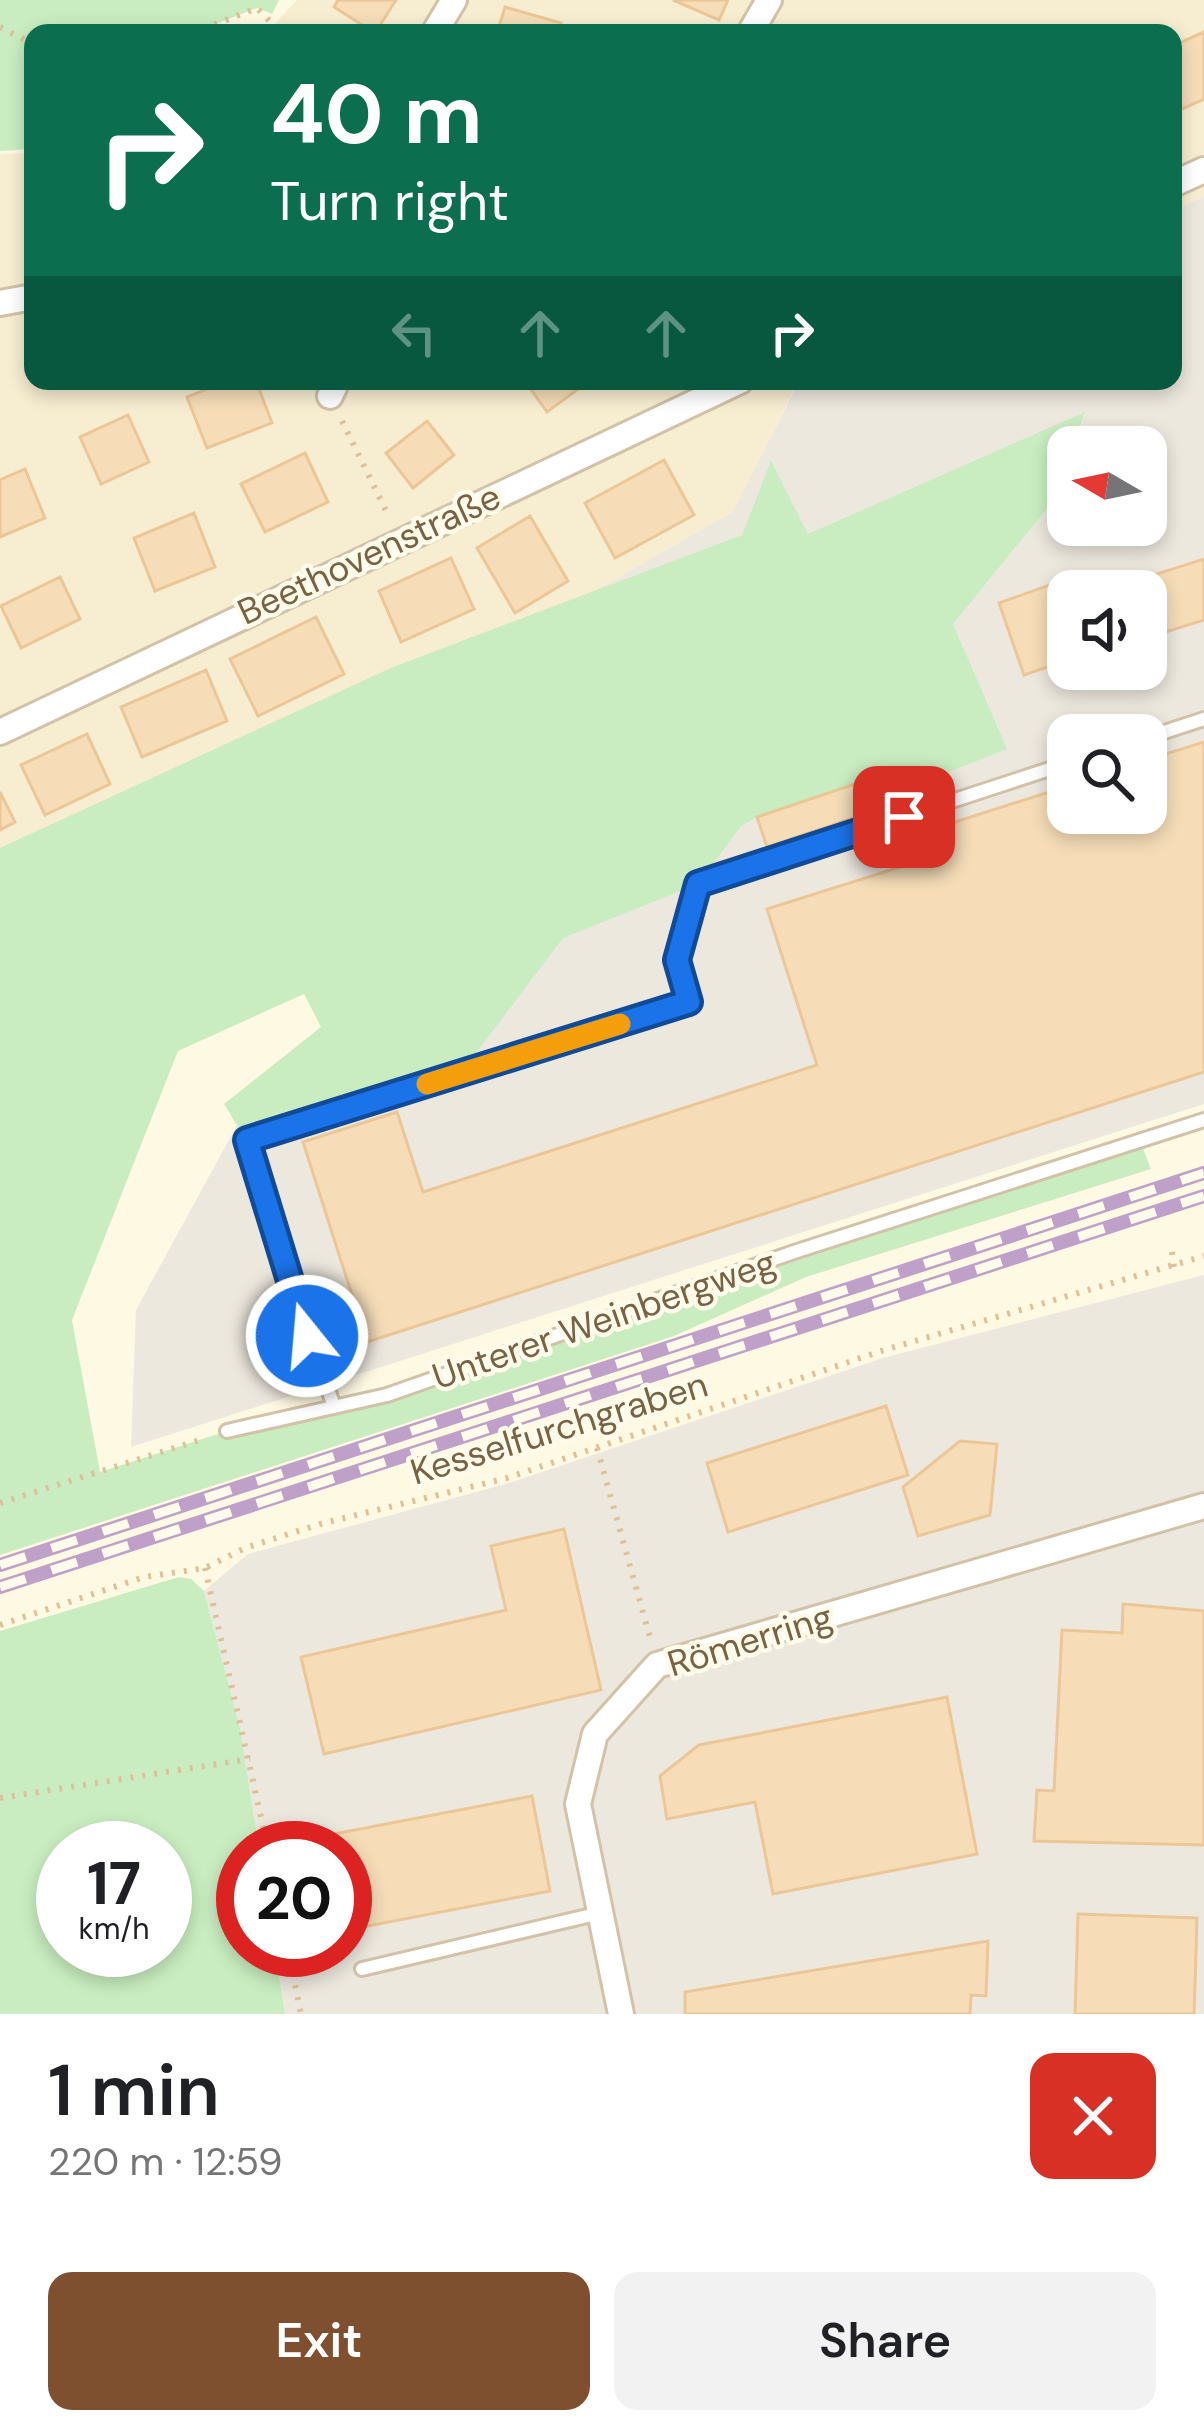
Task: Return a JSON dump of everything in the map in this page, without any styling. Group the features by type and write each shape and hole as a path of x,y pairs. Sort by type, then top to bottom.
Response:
{"street":[{"name":"Beethovenstraße","path":"0,732 721,390"},
{"name":"Römerring","path":"621,2014 578,1804 595,1735 657,1665 1204,1506"}],"lane":[{"path":"1167,730 1204,718"},
{"path":"334,1407 247,1140 689,1002 677,960 698,884 1047,770"},
{"name":"Unterer Weinbergweg","path":"227,1431 409,1388 794,1252 1204,1120"},
{"path":"372,1968 600,1913"}],"path":[{"path":"215,24 257,8 272,24"},
{"path":"334,390 399,539"},
{"path":"1172,1252 1174,1267"},
{"name":"Kesselfurchgraben","path":"0,1625 144,1577 205,1568 264,1542 507,1478 881,1352 1204,1256"},
{"path":"0,1503 227,1431"},
{"path":"597,1448 657,1665"},
{"path":"205,1568 263,1821"},
{"path":"0,1798 250,1759"},
{"path":"294,1977 301,2014"}],"shaded area":[{"path":"297,0 1204,0 1204,197 1182,207 1182,24 274,24"},
{"path":"24,153 24,390 794,390 734,512 257,784 0,897 0,154"},
{"path":"1204,197 1204,1104 131,1447 136,1310 248,1105 365,1077 257,784 733,512 794,390 1182,390 1182,207"},
{"path":"1204,1275 1204,2014 285,2014 279,1977 372,1977 372,1821 255,1821 240,1728 204,1591 248,1554 509,1483 883,1358"}],"green space":[{"path":"0,0 279,0 272,14 257,8 215,24 24,24 24,150 0,151"},
{"path":"1085,412 1080,426 1053,426"},
{"path":"1047,429 1047,508 953,624 1007,749 893,794 864,781 741,826 698,884 563,938 461,1073 246,1140 224,1104 321,1027 304,994 178,1051 72,1320 100,1472 227,1431 387,1395 1140,1141 1151,1169 806,1277 674,1336 0,1555 0,848 393,667 742,535 771,461 808,534"},
{"path":"179,1577 191,1579 204,1591 240,1728 255,1821 216,1821 216,1977 279,1977 285,2014 0,2014 0,1631"}],"building":[{"path":"338,0 396,0 381,24 361,24 334,7"},
{"path":"673,0 728,0 719,20"},
{"path":"505,7 561,23 561,24 500,24"},
{"path":"1204,32 1204,99 1182,109 1182,42"},
{"path":"204,390 259,390 272,423 207,448 187,397"},
{"path":"531,390 577,390 547,412"},
{"path":"128,415 149,462 101,484 80,437"},
{"path":"427,421 454,455 413,488 386,453"},
{"path":"305,453 328,502 265,532 241,484"},
{"path":"664,460 694,515 615,558 585,503"},
{"path":"25,469 45,518 0,537 0,480"},
{"path":"194,513 215,567 155,591 134,538"},
{"path":"530,516 568,581 515,613 477,548"},
{"path":"451,558 474,609 401,642 379,591"},
{"path":"1204,559 1204,620 1167,632 1167,571"},
{"path":"60,577 80,619 21,648 1,606"},
{"path":"1047,586 1047,667 1024,675 999,603"},
{"path":"316,617 344,674 258,716 230,659"},
{"path":"206,670 227,721 142,757 121,707"},
{"path":"87,734 110,784 45,815 21,765"},
{"path":"1204,742 1204,1072 367,1342 303,1142 397,1112 423,1192 817,1065 767,909 916,862 908,837 1047,793 1047,834 1167,834 1167,753"},
{"path":"864,781 874,811 767,847 757,817"},
{"path":"0,792 15,822 0,830"},
{"path":"886,1406 908,1475 728,1532 707,1463"},
{"path":"960,1441 997,1444 990,1515 918,1536 903,1487"},
{"path":"564,1529 601,1690 324,1754 301,1657 506,1610 491,1546"},
{"path":"1123,1604 1204,1611 1204,1845 1034,1841 1037,1790 1054,1791 1062,1630 1122,1633"},
{"path":"947,1697 977,1854 773,1894 755,1802 667,1819 660,1776 699,1745"},
{"path":"532,1796 550,1891 372,1925 372,1827"},
{"path":"1078,1914 1197,1918 1194,2014 1075,2014"},
{"path":"988,1941 986,1996 971,1995 970,2014 685,2014 685,1992"}],"railway":[{"path":"0,1565 1204,1173"},
{"path":"0,1587 1204,1196"}],"slow traffic":[{"path":"427,1084 620,1024"}],"route":[{"path":"307,1336 247,1140 689,1002 677,960 698,884 904,817"}]}
